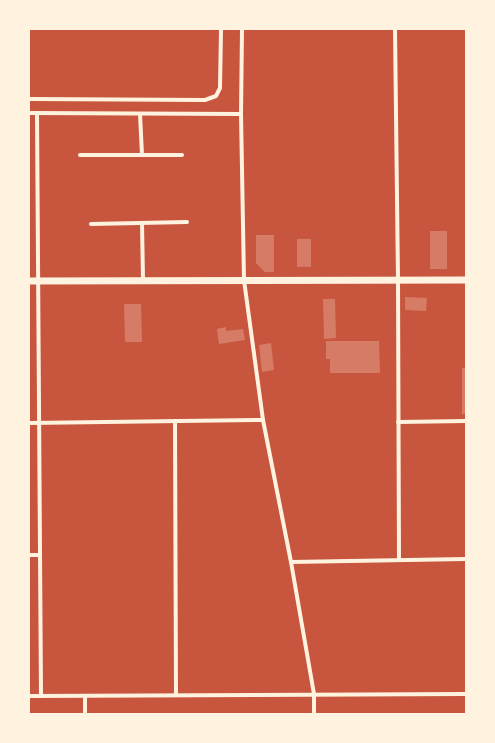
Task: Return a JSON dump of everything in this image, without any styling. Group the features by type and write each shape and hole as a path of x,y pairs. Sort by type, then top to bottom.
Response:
{"street":[{"path":"29,99 205,100 216,96 220,88 221,29"},
{"path":"242,29 241,114 244,280 263,420 291,562 314,694 314,714"},
{"path":"394,29 398,280 399,559"},
{"path":"29,113 241,114"},
{"path":"37,113 41,696"},
{"path":"140,114 142,155"},
{"path":"80,155 182,155"},
{"path":"91,224 187,222"},
{"path":"142,223 143,280"},
{"path":"29,281 466,280"},
{"path":"29,423 263,420"},
{"path":"175,421 176,695"},
{"path":"398,422 466,421"},
{"path":"29,555 40,555"},
{"path":"291,562 466,559"},
{"path":"29,696 466,694"},
{"path":"85,696 85,714"}],"building":[{"path":"430,231 447,231 447,269 430,269"},
{"path":"256,235 274,235 274,272 265,272 256,263"},
{"path":"297,239 311,239 311,267 297,267"},
{"path":"405,297 427,298 426,311 405,310"},
{"path":"323,299 335,299 336,338 324,339"},
{"path":"124,304 141,304 142,342 125,342"},
{"path":"226,327 226,331 243,329 245,340 219,344 217,329"},
{"path":"326,341 379,341 380,373 330,373 330,359 326,359"},
{"path":"271,343 274,370 262,372 259,345"},
{"path":"462,368 466,368 466,414 462,414"}]}
